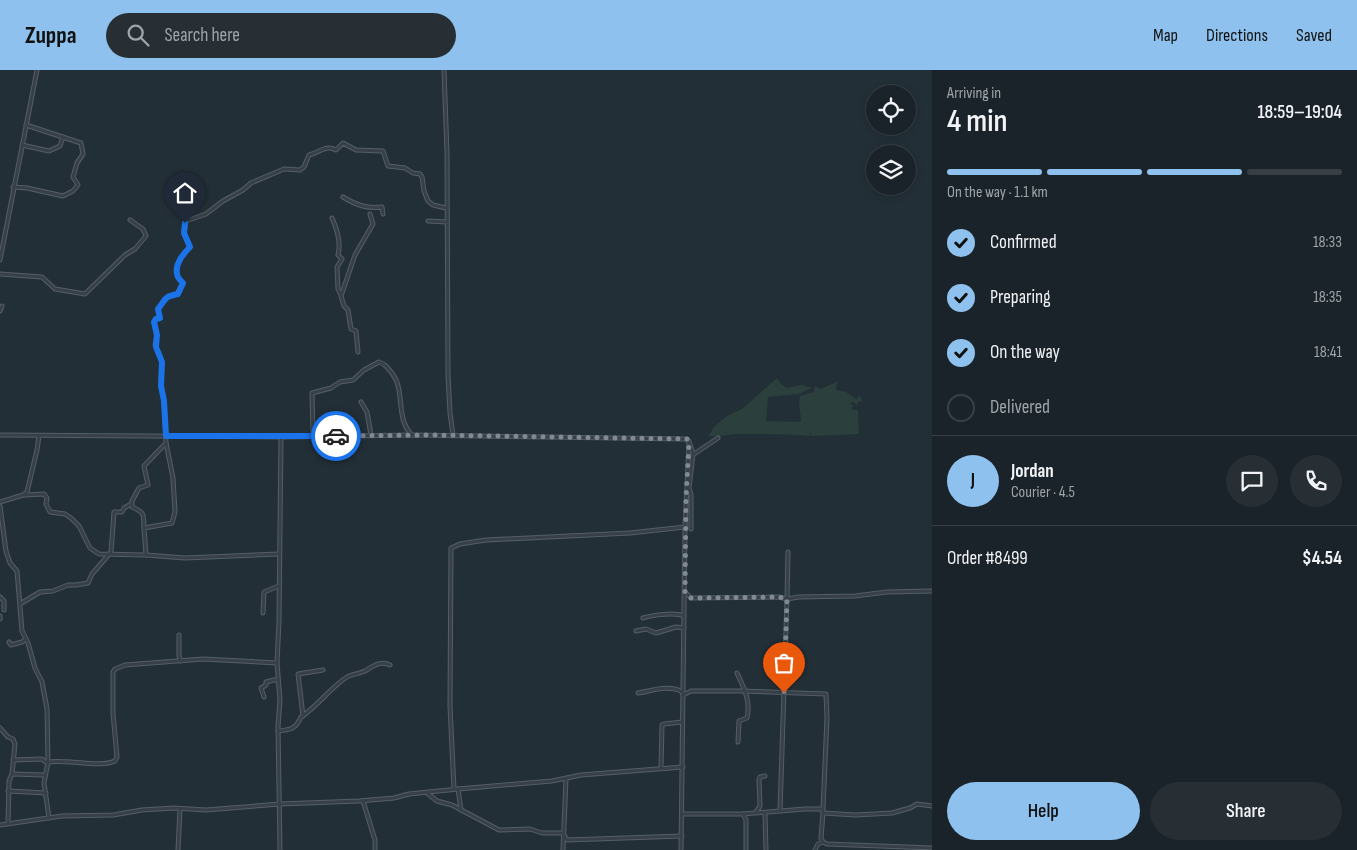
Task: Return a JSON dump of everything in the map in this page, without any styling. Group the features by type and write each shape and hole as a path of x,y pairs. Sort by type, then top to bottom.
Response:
{"street":[{"path":"0,260 37,70"},
{"path":"444,70 447,152 448,375 452,435"},
{"path":"13,187 23,187 65,196 75,190 78,184 73,177 77,164 83,154 82,144 26,125"},
{"path":"22,146 51,151 60,146 63,137"},
{"path":"144,528 173,523 175,512 173,478 166,443 164,401 161,386 162,362 156,347 157,335 154,322 160,318 158,309 164,298 169,295 178,294 183,283 178,278 177,269 180,260 190,247 184,233 186,221 206,214 230,195 243,190 250,183 284,169 300,170 304,167 309,154 314,154 322,148 336,150 343,143 356,150 382,151 388,166 405,168 413,173 420,174 428,201 433,205 446,208"},
{"path":"343,197 356,204 372,208 382,207 383,214"},
{"path":"341,296 355,255 373,224 370,214"},
{"path":"332,218 337,228 336,234 340,247 338,255 342,259 337,267 338,289 344,306 348,310 351,329 356,332 358,352"},
{"path":"0,274 42,277 55,289 85,294 125,255 135,249 145,236 142,229 130,220"},
{"path":"428,221 447,222"},
{"path":"0,311 2,306"},
{"path":"313,436 312,393 331,388 340,382 353,380 364,370 379,362 387,367 396,378 403,421 412,435"},
{"path":"361,402 367,412 370,435"},
{"path":"0,435 281,437 452,435 686,438 689,441 693,454 690,488 691,529"},
{"path":"25,495 28,490 39,436"},
{"path":"280,850 278,731 280,700 277,663 279,640 281,437"},
{"path":"693,454 718,438"},
{"path":"682,850 685,528 689,441"},
{"path":"20,604 40,592 53,591 68,585 88,583 92,574 110,554 114,513 122,512 124,508 131,504 139,488 147,485 144,468 146,463 166,443"},
{"path":"0,502 25,495 43,494 47,498 46,504 50,512 68,515 74,520 93,551 99,554 185,558 279,554"},
{"path":"131,504 132,507 143,513 146,555"},
{"path":"0,506 6,551 10,563 17,571 22,631 42,682 47,706 48,762 45,775 48,818"},
{"path":"461,810 456,789 450,706 451,548 460,544 486,540 630,533 685,528"},
{"path":"780,811 788,552"},
{"path":"263,613 264,592 279,586"},
{"path":"685,592 691,598 779,597 787,599 796,597 855,596 887,592 932,591"},
{"path":"0,597 4,602 4,610"},
{"path":"643,618 658,615 680,614 684,616"},
{"path":"636,631 646,629 656,633 676,627 684,628"},
{"path":"179,635 179,656 181,661"},
{"path":"9,642 11,645 26,639"},
{"path":"13,760 42,759 48,762 63,760 71,762 114,762 117,757 113,714 113,672 115,669 125,665 212,659 277,663"},
{"path":"278,731 292,729 297,726 303,716 348,676 362,673 370,666 380,663 390,665"},
{"path":"303,716 298,674 323,670"},
{"path":"737,673 745,691 748,710 747,718 739,721 738,742"},
{"path":"264,697 261,688 266,685 266,682 279,681"},
{"path":"638,693 676,688 683,693 691,691 824,693 827,696 821,835 823,842"},
{"path":"661,768 662,725 682,722"},
{"path":"0,728 15,742 12,774 8,791 8,824"},
{"path":"0,825 48,818 180,808 206,810 280,804 363,801 394,798 409,794 566,779 581,775 683,767"},
{"path":"12,774 45,775"},
{"path":"755,812 760,806 759,779 764,776"},
{"path":"564,850 566,779"},
{"path":"8,791 46,793"},
{"path":"427,793 437,801 461,810 500,830 530,829 542,834 563,833"},
{"path":"363,801 375,840 375,850"},
{"path":"683,814 743,814 804,808 856,815 892,813 917,804 932,806"},
{"path":"178,850 180,808"},
{"path":"765,812 766,850"},
{"path":"743,814 746,820 746,850"},
{"path":"563,833 566,840 682,836"},
{"path":"815,850 818,844 823,842 832,845 932,848"}],"green space":[{"path":"777,378 787,388 801,385 812,388 798,394 768,397 766,421 801,422 800,396 814,392 815,386 820,389 839,381 836,390 846,392 856,399 860,395 862,401 858,402 857,406 854,402 850,403 853,406 852,410 858,410 859,434 811,436 811,428 810,436 735,434 708,436 715,426 727,416 742,409"}],"way so far":[{"path":"336,436 429,435 686,438 689,444 686,482 685,592 691,598 700,599 779,597 787,599 784,693"}],"route":[{"path":"185,223 184,233 190,247 182,256 177,269 177,276 183,283 178,294 169,295 164,298 158,308 160,319 156,319 154,322 157,335 156,347 162,362 161,386 166,436 336,436"}]}
